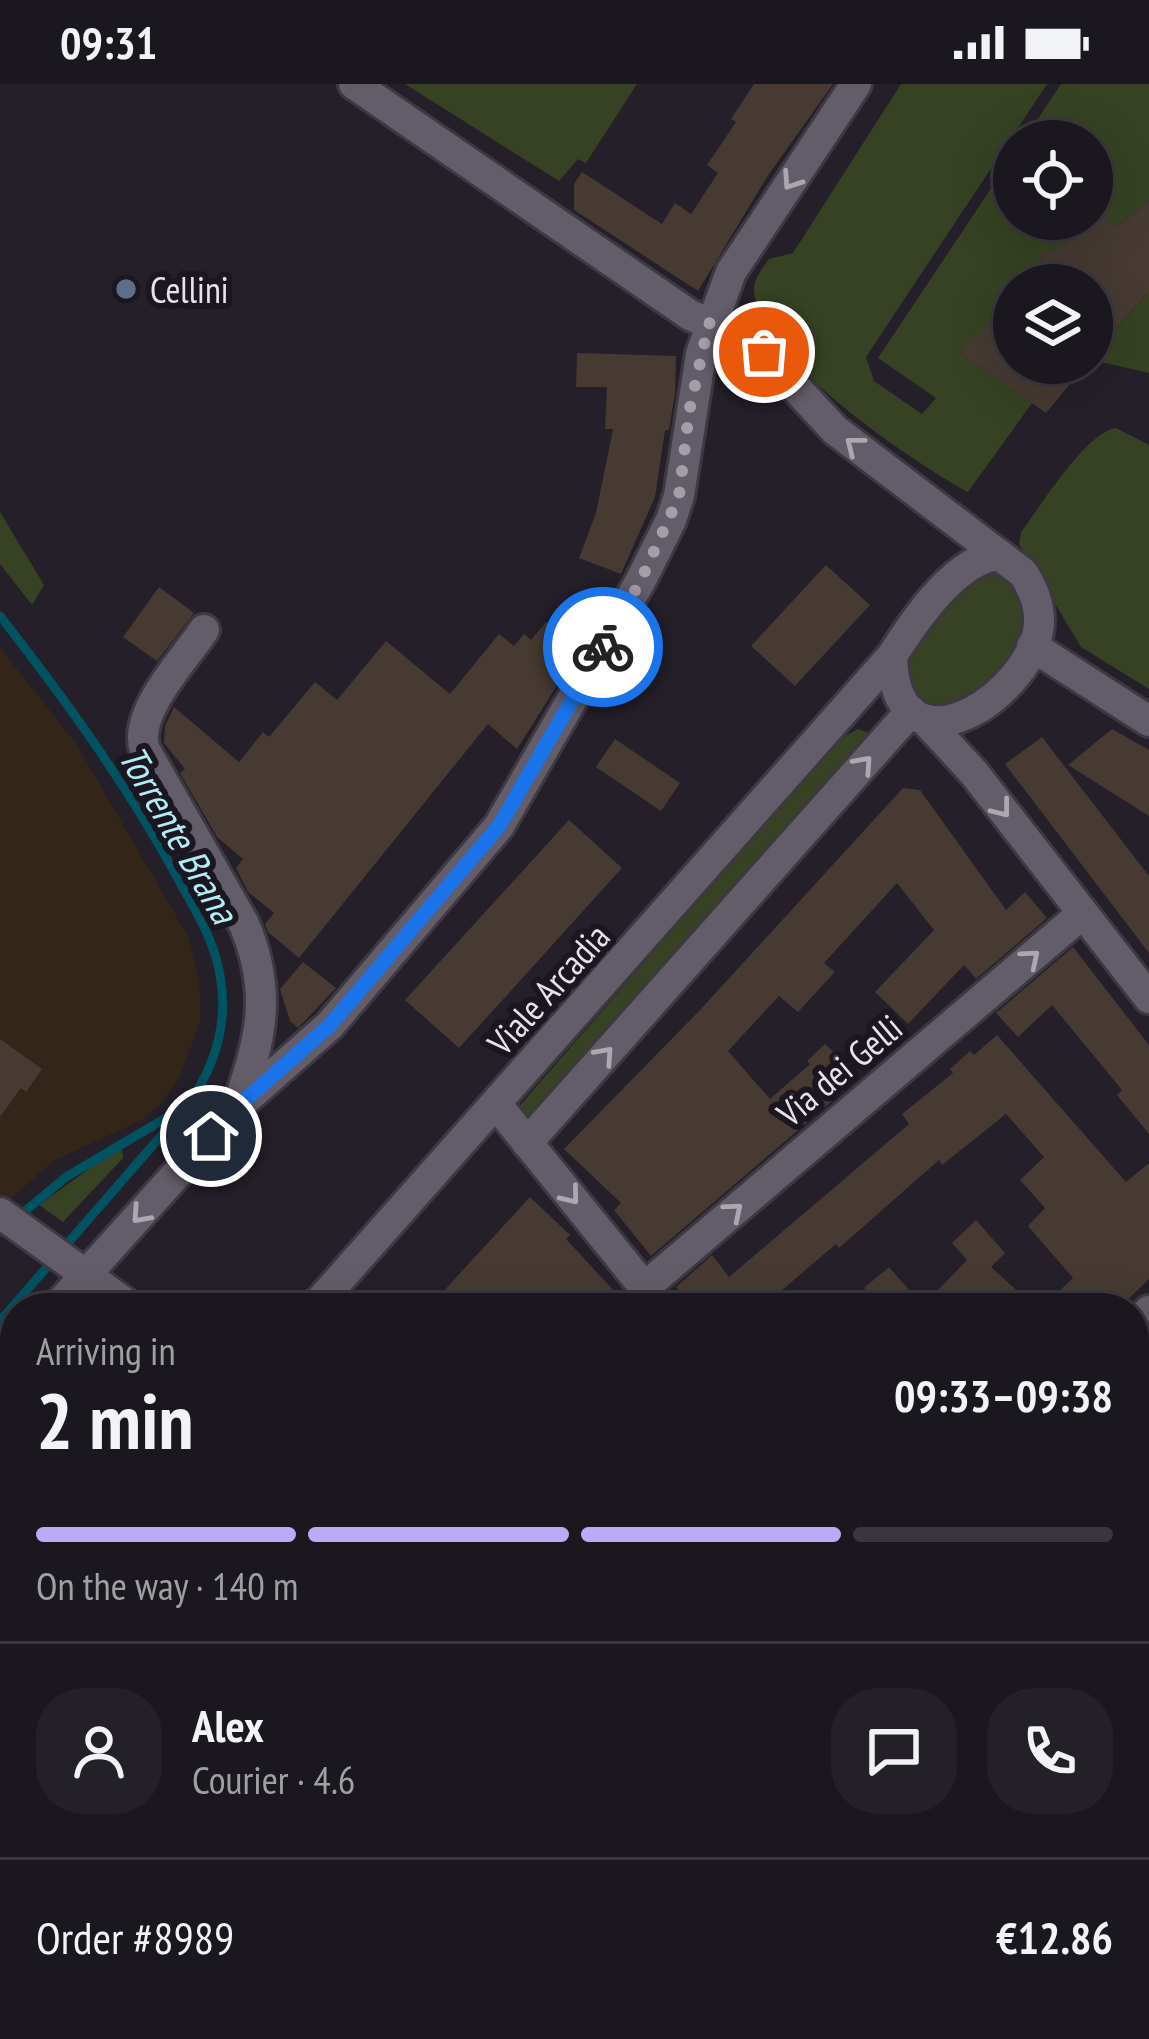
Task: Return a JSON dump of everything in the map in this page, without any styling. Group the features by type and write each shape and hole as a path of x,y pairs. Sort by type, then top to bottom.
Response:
{"street":[{"path":"354,84 653,291 764,352 835,430 1023,573 1031,585 1039,620 1032,646 1001,688 967,717 941,724 915,714 838,720"},
{"path":"65,1293 80,1270 237,1107 330,1025 499,826 671,520 709,323 743,251 856,84"},
{"path":"946,587 957,556 957,538 947,516"},
{"path":"1000,555 971,562 946,587 892,656 892,676 915,714 974,773 1149,998"},
{"path":"204,630 149,710 141,734 244,924 254,954 261,995 260,1034 237,1107"},
{"path":"1032,646 1149,721"},
{"name":"Viale Arcadia","path":"327,1293 892,656"},
{"path":"527,1142 915,714"},
{"name":"Via dei Gelli","path":"666,1293 1083,913"},
{"path":"496,1105 649,1293"},
{"path":"0,1213 111,1293"}],"shaded area":[{"path":"0,648 75,742 189,938 199,979 201,1020 180,1075 163,1102 142,1120 53,1161 0,1209"}],"green space":[{"path":"405,84 637,84 586,163 578,159 559,181"},
{"path":"901,84 1047,84 1023,120 993,120 993,165 866,357 874,381 922,414 936,398 878,358 993,186 993,240 1083,240 1053,252 1046,250 1039,264 993,264 993,321 959,352 993,376 993,384 1005,384 1032,403 968,492 842,406 783,348 763,319 754,292 756,278 769,259 793,253"},
{"path":"1061,84 1149,84 1149,202 1115,227 1113,120 1037,120"},
{"path":"1149,291 1149,373 1113,365 1113,332"},
{"path":"1116,428 1149,445 1149,689 1081,647 1019,544 1021,532 1078,456"},
{"path":"0,512 44,585 32,605 0,564"},
{"path":"996,568 1018,583 1024,607 1025,621 1014,655 975,694 941,704 923,702 903,678 916,645 952,600"},
{"path":"858,729 873,734 525,1129 518,1112 521,1104 839,739"},
{"path":"118,1148 123,1158 63,1222 39,1205"}],"building":[{"path":"754,84 833,84 767,177 698,291 574,210 574,184 582,172 662,224 675,203 691,214 718,173 707,165"},
{"path":"1149,202 1149,291 1113,332 1113,264 1039,264 1046,250 1053,252 1070,240 1113,240 1115,227"},
{"path":"993,319 993,376 959,352"},
{"path":"577,353 676,356 675,394 655,497 621,574 579,558 596,513 613,429 605,429 607,387 576,387"},
{"path":"1005,384 1070,384 1046,413"},
{"path":"826,565 870,605 795,686 751,646"},
{"path":"159,587 194,613 157,661 123,637"},
{"path":"546,622 578,650 554,680 558,684 517,749 488,724 299,958 268,932 265,924 274,913 248,892 236,868 243,859 217,837 180,773 185,769 164,743 174,707 239,762 263,732 269,737 315,682 337,700 386,641 450,694 499,634 514,646 524,634 531,640"},
{"path":"1112,729 1149,750 1149,816 1068,765"},
{"path":"1042,737 1149,876 1149,953 1005,764"},
{"path":"615,739 680,783 661,811 596,767"},
{"path":"903,788 920,790 1006,910 1025,892 1047,918 976,979 964,965 908,1024 875,992 934,930 897,883 824,963 835,972 798,1012 779,996 728,1051 770,1099 825,1044 860,1077 651,1256 614,1210 621,1203 564,1149 701,1009"},
{"path":"569,820 622,868 459,1048 405,1000"},
{"path":"1073,947 1149,1045 1149,1134 1117,1095 1122,1090 1052,1005 1018,1037 996,1013"},
{"path":"303,962 336,988 298,1028 290,1021 280,989"},
{"path":"997,1035 1126,1182 1149,1163 1149,1279 1135,1293 1057,1293 1073,1278 1028,1226 1045,1208 1020,1180 1044,1157 1006,1114 942,1165 939,1160 839,1248 836,1244 779,1293 681,1293 676,1287 712,1255 729,1277 909,1124 902,1114 953,1073 950,1069 970,1051 974,1055"},
{"path":"0,1039 42,1069 0,1117"},
{"path":"530,1197 570,1235 566,1239 616,1293 442,1293"},
{"path":"976,1220 1005,1253 991,1267 1020,1293 935,1293 967,1260 952,1243"},
{"path":"889,1267 912,1293 868,1293 864,1288"}],"waterway":[{"name":"Torrente Brana","path":"0,616 93,742 176,875 213,948 223,1010 212,1059 188,1105 24,1293"},
{"path":"0,1232 66,1177 178,1111"}],"way so far":[{"path":"603,647 641,580 679,496 689,412 709,323 764,352"}],"place":[{"name":"Cellini","path":"126,289"}],"route":[{"path":"211,1136 330,1025 499,826 603,647"}]}
